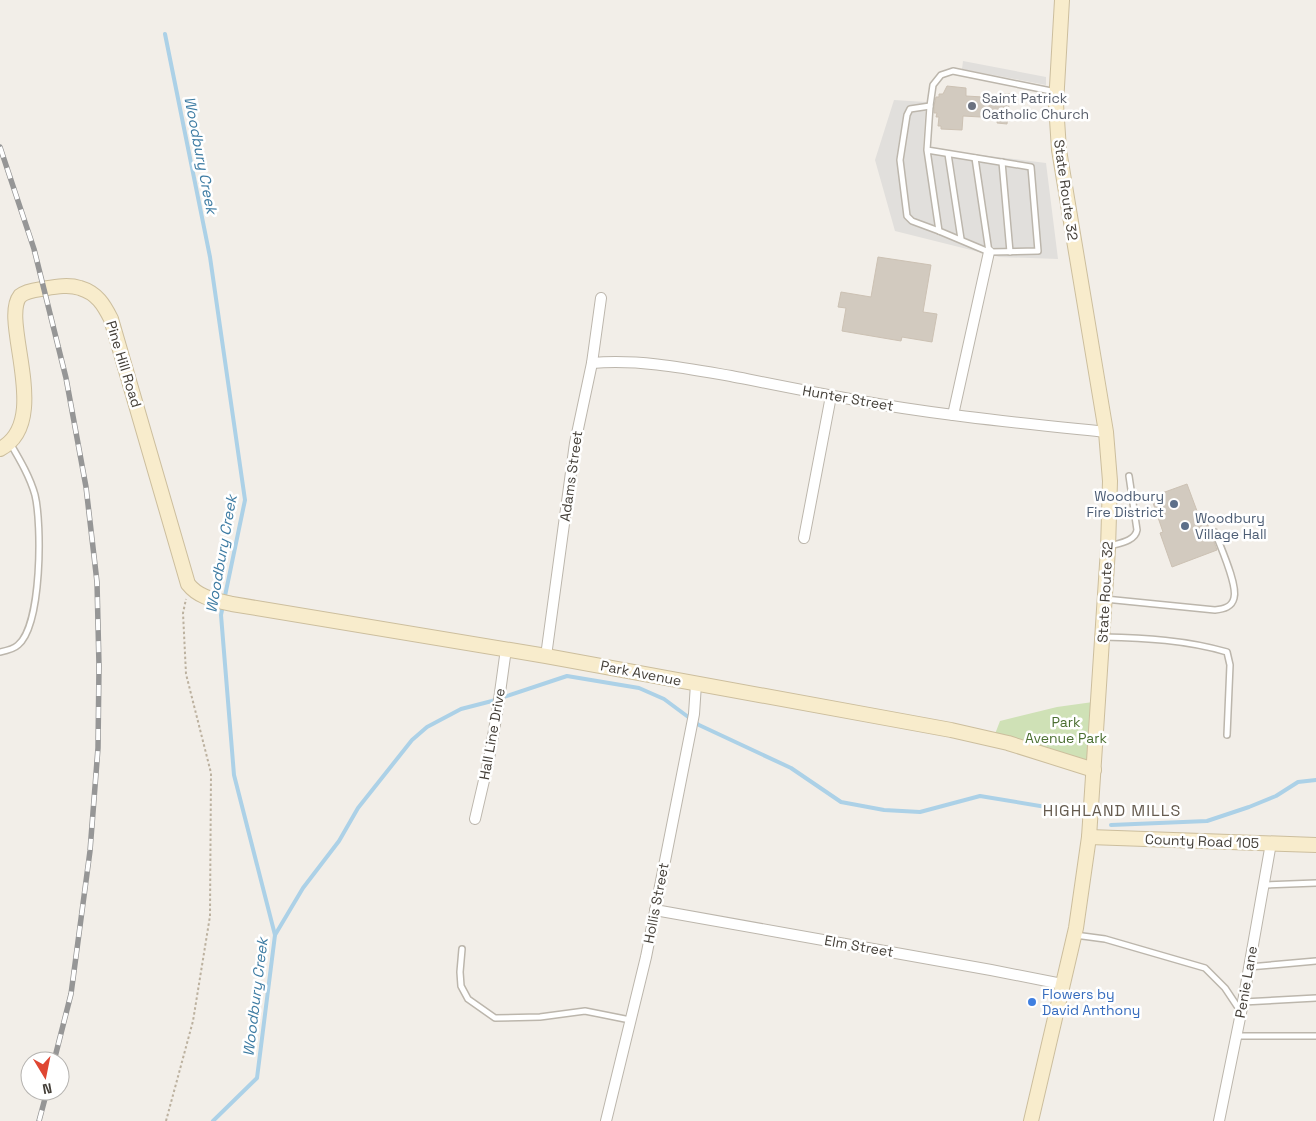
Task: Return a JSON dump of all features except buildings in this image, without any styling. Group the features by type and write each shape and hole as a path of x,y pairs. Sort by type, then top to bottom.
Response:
{"street":[{"name":"State Route 32","path":"1031,1121 1075,935 1089,837 1108,547 1110,481 1106,432 1059,150 1056,92 1062,0"},
{"path":"953,415 989,252"},
{"name":"Pine Hill Road","path":"5,446 19,426 21,415 11,326 12,310 15,302 20,296 28,292 48,288 65,286 78,287 88,291 98,298 111,319 188,584"},
{"name":"Adams Street","path":"546,656 575,443 592,363 601,298"},
{"name":"Hunter Street","path":"592,363 633,361 690,368 830,396 953,415 1106,432"},
{"path":"804,538 830,396"},
{"name":"Park Avenue","path":"188,584 199,594 232,604 546,656 957,731 1008,743 1094,770"},
{"name":"Hall Line Drive","path":"474,819 489,759 506,649"},
{"name":"Hollis Street","path":"606,1121 646,957 694,714 696,684"},
{"name":"County Road 105","path":"1089,837 1316,845"},
{"name":"Penie Lane","path":"1219,1121 1241,1013 1271,843"},
{"name":"Elm Street","path":"655,910 1062,984"}],"lane":[{"path":"939,231 927,150 933,85 940,75 953,71 1056,92"},
{"path":"927,150 1031,167 1038,251 989,252 962,239 912,222 907,216 900,160 907,115 910,109 930,106"},
{"path":"948,154 962,239"},
{"path":"976,158 989,252"},
{"path":"1002,162 1010,252"},
{"path":"0,652 17,646 26,633 36,595 39,558 35,496 25,470 5,446"},
{"path":"1108,547 1133,538 1136,535 1137,530 1128,476"},
{"path":"1104,599 1215,610 1224,609 1231,604 1235,597 1234,586 1215,532"},
{"path":"1102,637 1147,638 1199,644 1227,652 1230,665 1227,735"},
{"path":"1263,886 1316,882"},
{"path":"1075,935 1104,938 1205,968 1225,988 1241,1013"},
{"path":"462,949 461,986 468,999 495,1018 540,1017 585,1010 630,1020"},
{"path":"1249,967 1316,961"},
{"path":"1243,1002 1316,998"},
{"path":"1236,1036 1316,1036"}],"path":[{"path":"166,1121 194,1021 210,916 210,773 186,674 183,613 188,584"}],"green space":[{"name":"Park Avenue Park","path":"1093,702 1091,764 995,734 1000,721 1057,707"}],"shaded area":[{"path":"963,61 1046,77 1046,85 962,69"},
{"path":"894,100 926,102 923,148 1046,163 1058,259 999,257 895,231 875,160"}],"waterway":[{"name":"Woodbury Creek","path":"165,34 210,257 245,500 221,615 234,775 275,935 257,1078 213,1121"},
{"path":"275,935 303,888 339,841 358,808 412,740 427,727 461,709 492,701 567,676 639,688 664,699 699,725 791,768 841,802 884,810 920,812 980,796 1082,813"},
{"path":"1111,825 1207,821 1276,796 1298,782 1316,780"}],"railway":[{"path":"0,147 34,249 66,378 86,487 97,582 98,748 90,851 71,994 57,1051"},
{"path":"39,1121 44,1101"}],"place":[{"name":"Saint Patrick Catholic Church","path":"972,106"},
{"name":"Woodbury Fire District","path":"1174,504"},
{"name":"Woodbury Village Hall","path":"1185,526"},
{"name":"Flowers by David Anthony","path":"1032,1002"}],"district":[{"name":"HIGHLAND MILLS","path":"1112,810"}]}
